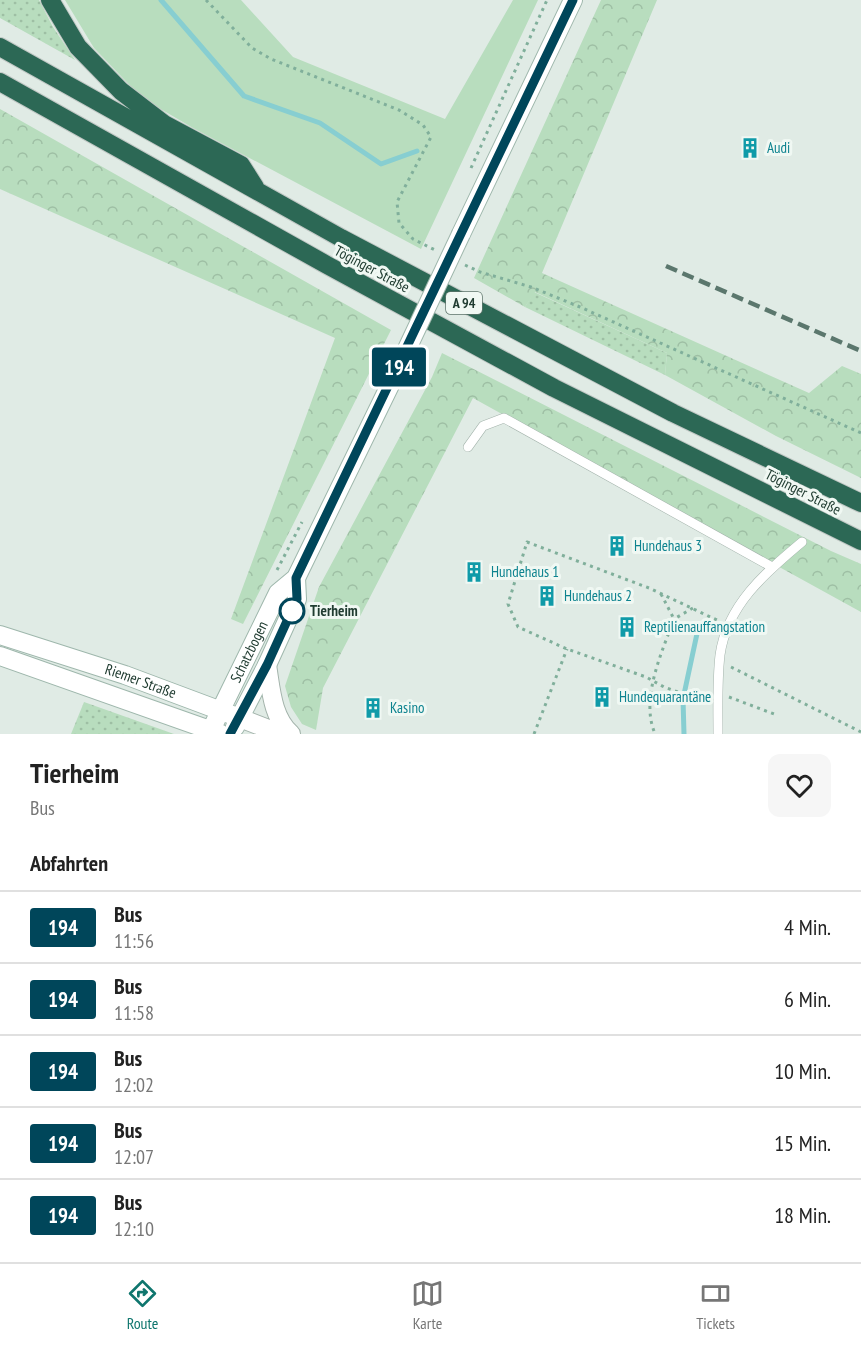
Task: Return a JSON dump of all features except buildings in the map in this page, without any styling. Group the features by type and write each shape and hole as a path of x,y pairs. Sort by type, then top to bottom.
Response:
{"highway":[{"path":"50,0 78,47 121,91 164,124 241,165 256,189"},
{"name":"Töginger Straße","path":"0,47 351,243 673,413 861,503"},
{"name":"Töginger Straße","path":"0,82 327,265 554,388 861,541"}],"main road":[{"name":"Schatzbogen","path":"216,732 220,711 278,592 296,578 573,0"},
{"name":"Schatzbogen","path":"235,726 267,665 297,599 296,578"},
{"name":"Riemer Straße","path":"0,635 125,675 220,711 235,726 281,734"},
{"name":"Riemer Straße","path":"0,656 216,732"},
{"path":"267,665 275,710 285,729 291,734"}],"lane":[{"path":"468,447 483,426 504,418 772,567"},
{"path":"718,734 720,662 728,626 737,608 760,579 802,542"}],"path":[{"path":"206,0 252,48 271,59 399,110 423,126 430,137 397,202 399,223 413,239"},
{"path":"469,172 547,0"},
{"path":"480,272 531,287 580,307 861,433"},
{"path":"273,576 306,513"},
{"path":"706,702 567,649 518,627 507,604 527,542 660,593 728,626"},
{"path":"660,593 674,619"},
{"path":"654,731 650,722 652,681 674,619 693,608"},
{"path":"534,734 567,649"},
{"path":"720,662 861,732"},
{"path":"719,693 774,714"}],"green space":[{"path":"0,0 39,0 53,27 75,60 0,18"},
{"path":"65,0 241,0 293,57 445,119 513,0 538,0 421,249 193,128 142,98 94,48"},
{"path":"601,0 657,0 542,273 809,393 842,366 861,374 861,478 776,436 665,375 667,353 535,292 525,307 474,278"},
{"path":"0,109 391,330 243,624 231,619 335,338 0,189"},
{"path":"534,292 667,353 665,375 525,307"},
{"path":"442,353 831,551 861,564 861,612 473,398 323,688 316,730 302,724 291,707 285,686 319,587 432,377"},
{"path":"84,702 174,734 71,734"}],"waterway":[{"path":"161,0 244,96 320,123 381,164 417,151"},
{"path":"684,734 683,699 698,629"}],"railway":[{"path":"666,266 861,351"}],"bus line":[{"name":"194","path":"230,734 267,665 297,599 296,578 573,0"}],"place":[{"name":"Audi","path":"750,148"},
{"name":"Hundehaus 3","path":"617,546"},
{"name":"Hundehaus 1","path":"474,572"},
{"name":"Hundehaus 2","path":"547,596"},
{"name":"Tierheim","path":"292,611"},
{"name":"Reptilienauffangstation","path":"627,627"},
{"name":"Hundequarantäne","path":"602,697"},
{"name":"Kasino","path":"373,708"}]}
